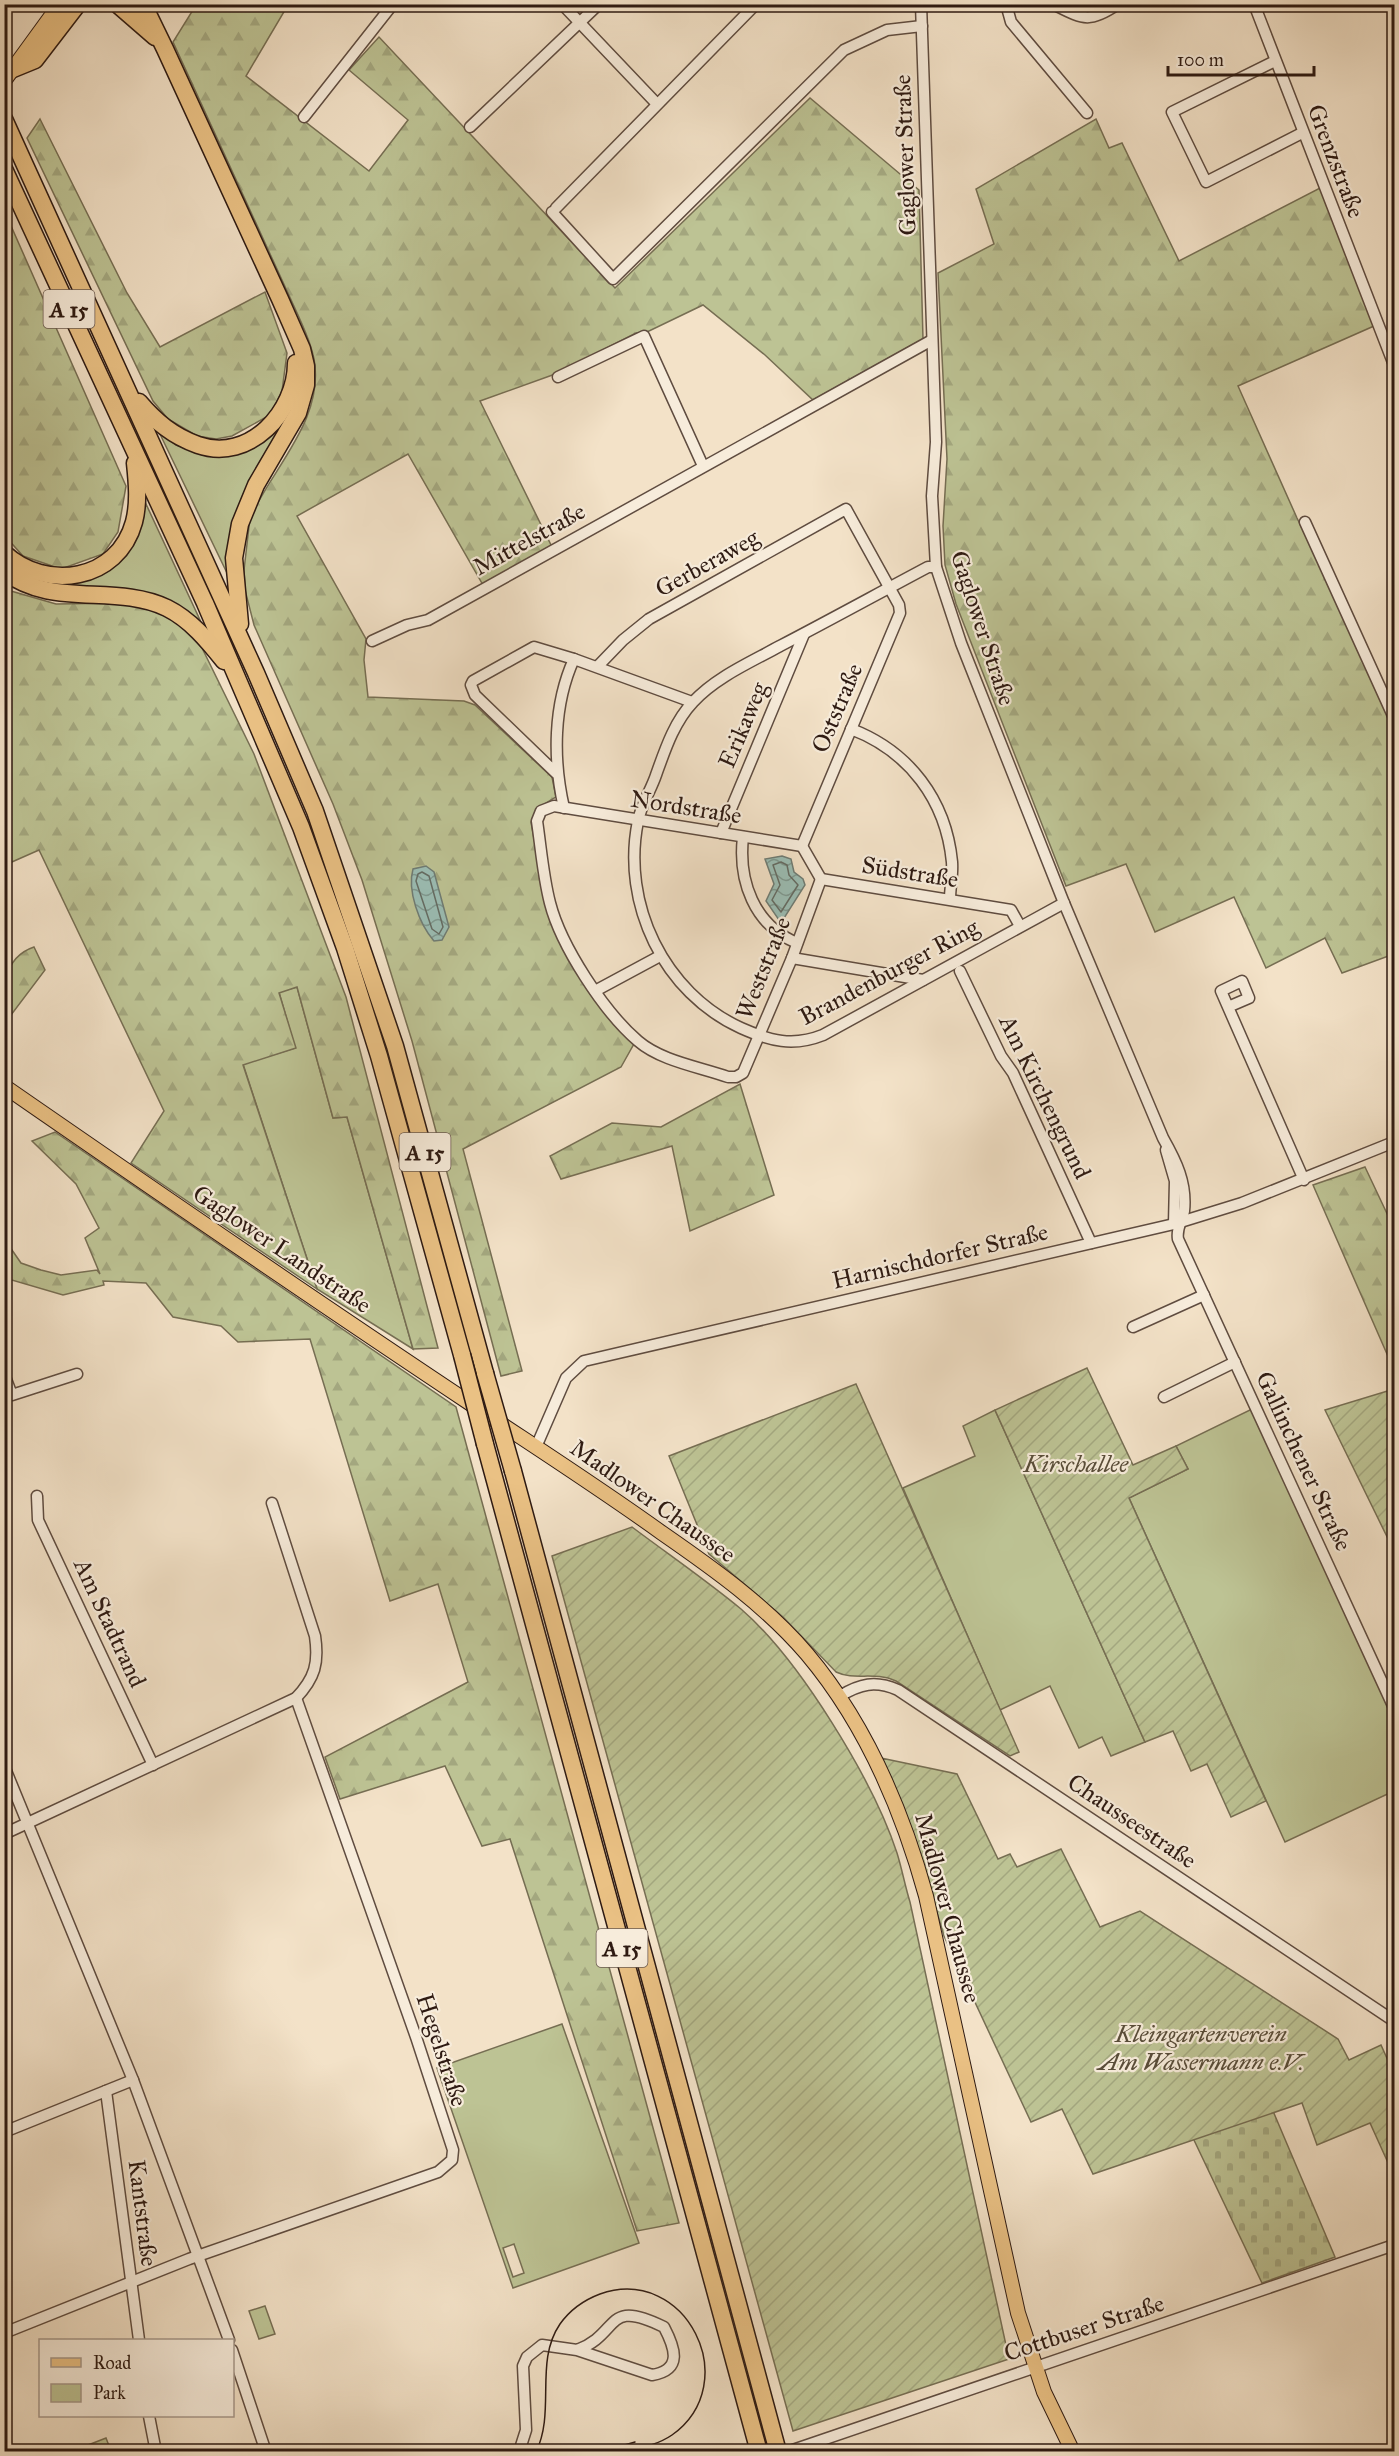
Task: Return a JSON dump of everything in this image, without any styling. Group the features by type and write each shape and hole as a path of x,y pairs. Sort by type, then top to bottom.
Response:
{"highway":[{"path":"9,75 35,60 78,4"},
{"path":"136,4 148,14 165,49 304,358 306,384 298,413 256,485 240,524 234,573 241,640"},
{"path":"118,5 165,49"},
{"name":"A 15","path":"4,119 241,640 315,811 366,956 395,1046 513,1471 778,2451"},
{"name":"A 15","path":"4,169 237,675 301,827 345,948 421,1203 759,2451"},
{"path":"127,389 164,429 200,446 217,448 236,445 267,429 287,404 295,380 292,329"},
{"path":"4,552 28,569 57,577 83,574 110,560 120,550 134,522 137,503 134,450"},
{"path":"4,571 28,586 41,590 70,595 126,596 168,609 194,626 237,675"}],"main road":[{"path":"9,75 60,4"},
{"name":"Gaglower Landstraße","path":"4,1086 273,1271 536,1447"},
{"name":"Madlower Chaussee","path":"536,1447 694,1555 747,1596 777,1622 804,1651 840,1696 891,1792 915,1855 1018,2313 1044,2391 1073,2451"}],"street":[{"path":"304,117 393,4"},
{"path":"562,4 657,104"},
{"path":"470,127 599,4"},
{"path":"756,4 554,210 613,279 844,50 887,30 922,26"},
{"name":"Gaglower Straße","path":"921,4 937,459 932,507 936,567 961,643 1064,903 1163,1138 1175,1181 1177,1227"},
{"path":"1006,4 1011,21 1087,113"},
{"path":"1053,4 1083,19 1094,18 1118,4"},
{"name":"Grenzstraße","path":"1254,4 1302,133 1395,365"},
{"path":"1275,60 1172,112 1206,182 1302,133"},
{"path":"558,377 644,336 703,466"},
{"name":"Mittelstraße","path":"372,641 407,625 428,620 932,340"},
{"name":"Oststraße","path":"802,846 900,613 900,608 846,509"},
{"name":"Gerberaweg","path":"598,666 623,640 649,619 846,509"},
{"path":"1305,522 1395,718"},
{"name":"Brandenburger Ring","path":"936,567 928,567 728,675 692,702 670,738 638,820 635,849 639,894 650,934 660,956 697,1001 729,1022 759,1036 778,1042 808,1041 1064,903"},
{"name":"Erikaweg","path":"721,833 804,634"},
{"path":"556,774 475,695 471,686 473,681 534,646 598,666 692,702"},
{"path":"574,659 564,689 559,721 556,774 564,808 554,806 541,811 537,821 550,903 563,937 594,991 660,956"},
{"path":"851,729 878,740 901,757 925,784 946,830 952,876 950,899"},
{"name":"Nordstraße","path":"564,808 802,846"},
{"path":"743,837 743,876 749,894 768,924 782,936 797,943"},
{"path":"802,846 821,879"},
{"name":"Südstraße","path":"821,879 1011,910 1020,926"},
{"name":"Weststraße","path":"594,991 639,1042 662,1055 728,1077 736,1077 742,1073 759,1036 792,958 821,879"},
{"path":"792,958 915,976 923,980"},
{"name":"Am Kirchengrund","path":"960,971 1001,1056 1013,1073 1091,1244"},
{"path":"1228,1008 1304,1180"},
{"name":"Harnischdorfer Straße","path":"536,1447 561,1386 573,1370 584,1361 1091,1244 1177,1227 1304,1180 1395,1142"},
{"name":"Gallinchener Straße","path":"1177,1227 1204,1295 1395,1708"},
{"path":"1133,1327 1204,1295"},
{"path":"1164,1397 1235,1362"},
{"path":"4,1374 12,1395 77,1374"},
{"name":"Am Stadtrand","path":"38,1496 38,1520 153,1766"},
{"path":"4,1834 296,1698 313,1677 318,1654 309,1613 272,1503"},
{"name":"Chausseestraße","path":"840,1696 866,1683 878,1683 898,1690 1395,2021"},
{"name":"Hegelstraße","path":"4,2333 199,2255 438,2172 452,2160 453,2151 416,2037 296,1698"},
{"path":"4,1767 45,1871 75,1933 133,2080 229,2339"},
{"path":"4,2132 133,2080"},
{"name":"Kantstraße","path":"106,2091 139,2339"},
{"name":"Cottbuser Straße","path":"787,2451 1035,2366 1094,2349 1260,2289 1395,2245"},
{"path":"519,2451 526,2430 521,2375 527,2357 542,2344 577,2350 652,2375 664,2373 673,2364 675,2353 664,2327 640,2316 629,2314 608,2325 592,2344 577,2350"},
{"path":"234,2356 266,2451"},
{"path":"149,2417 156,2451"}],"green space":[{"path":"196,5 288,5 246,76 369,171 408,120 349,70 379,37 615,288 810,98 919,190 923,339 813,400 765,355 703,305 647,332 636,333 558,373 480,401 552,547 483,585 408,454 297,516 366,639 364,660 368,697 464,701 475,705 552,777 556,797 538,808 531,822 546,905 559,938 635,1042 621,1067 463,1149 522,1371 501,1376 412,1041 362,880 333,804 254,625 245,590 244,570 250,518 305,422 312,402 315,381 314,359 298,315 173,42"},
{"path":"40,119 127,293 160,347 265,292 287,353 282,391 270,415 232,436 216,439 197,436 168,419 153,401 27,138"},
{"path":"1096,119 1109,148 1122,143 1179,261 1320,188 1374,326 1238,386 1297,518 1365,657 1394,727 1394,954 1342,973 1325,938 1266,968 1234,897 1155,932 1126,864 1066,886 956,604 945,565 943,526 947,459 938,273 994,244 976,189"},
{"path":"4,210 126,486 118,532 103,554 61,569 23,556 5,536"},
{"path":"288,416 254,472 238,508 232,528 227,573 159,432 176,445 204,454 261,443 275,433"},
{"path":"146,504 200,620 157,595 121,588 59,588 58,584 81,580 143,513"},
{"path":"4,586 11,591 56,604 122,603 155,611 178,623 202,648 254,754 346,997 438,1348 413,1349 347,1117 333,1118 297,987 279,993 296,1048 243,1065 317,1289 131,1163 164,1111 39,850 5,865"},
{"path":"34,947 45,970 5,1023 6,978 15,959"},
{"path":"297,987 333,1118 347,1117 413,1349 317,1289 243,1064 295,1048 279,992"},
{"path":"740,1084 774,1195 690,1231 672,1146 561,1179 550,1156 612,1123 661,1127"},
{"path":"55,1132 456,1407 679,2223 637,2231 510,1839 482,1846 445,1766 340,1799 325,1757 468,1682 438,1584 390,1601 310,1339 238,1342 221,1326 173,1317 146,1283 103,1281 104,1285 63,1295 12,1280 5,1285 5,1240 21,1263 61,1275 97,1270 100,1274 85,1238 99,1228 76,1184 32,1141"},
{"path":"1365,1167 1391,1222 1394,1222 1394,1370 1313,1185"},
{"name":"Kirschallee","path":"1087,1368 1133,1465 1176,1446 1188,1469 1129,1498 1266,1801 1231,1817 1207,1764 1191,1771 1173,1731 1145,1742 995,1410"},
{"path":"856,1384 1019,1752 1010,1756 896,1681 880,1677 843,1675 836,1672 783,1617 709,1554 669,1456"},
{"path":"1394,1389 1394,1551 1325,1410"},
{"path":"1252,1409 1394,1720 1394,1791 1285,1842 1129,1498 1188,1469 1176,1446"},
{"path":"995,1410 1145,1742 1111,1756 1102,1737 1079,1748 1050,1686 1000,1710 903,1488 975,1456 963,1426"},
{"path":"632,1527 728,1598 763,1631 810,1689 832,1722 871,1791 886,1824 897,1853 910,1902 1009,2359 793,2431 552,1556"},
{"name":"Kleingartenverein Am Wassermann e.V.","path":"881,1758 957,1774 998,1859 1010,1854 1017,1867 1061,1849 1100,1927 1140,1911 1338,2039 1349,2060 1381,2045 1394,2074 1394,2176 1370,2123 1317,2145 1302,2103 1093,2174 1062,2109 1031,2122 944,1936 917,1845"},
{"path":"562,2024 639,2243 513,2288 437,2068","holes":["514,2244 524,2273 513,2277 503,2248"]},
{"path":"1273,2111 1335,2257 1262,2283 1193,2138"},
{"path":"265,2306 275,2334 259,2339 249,2311"},
{"path":"106,2438 111,2451 85,2451 83,2447"}],"water":[{"path":"782,856 791,859 794,872 803,879 805,885 781,923 766,901 774,884 765,859"},
{"path":"426,866 434,872 449,927 442,940 434,941 429,934 419,916 413,897 413,869"}],"tram line":[{"path":"536,2452 545,2420 548,2354 552,2339 560,2324 573,2310 594,2296 631,2289 658,2296 680,2312 696,2334 704,2360 704,2387 693,2413 672,2435 656,2443 626,2452"},
{"path":"600,2452 635,2442"}]}
